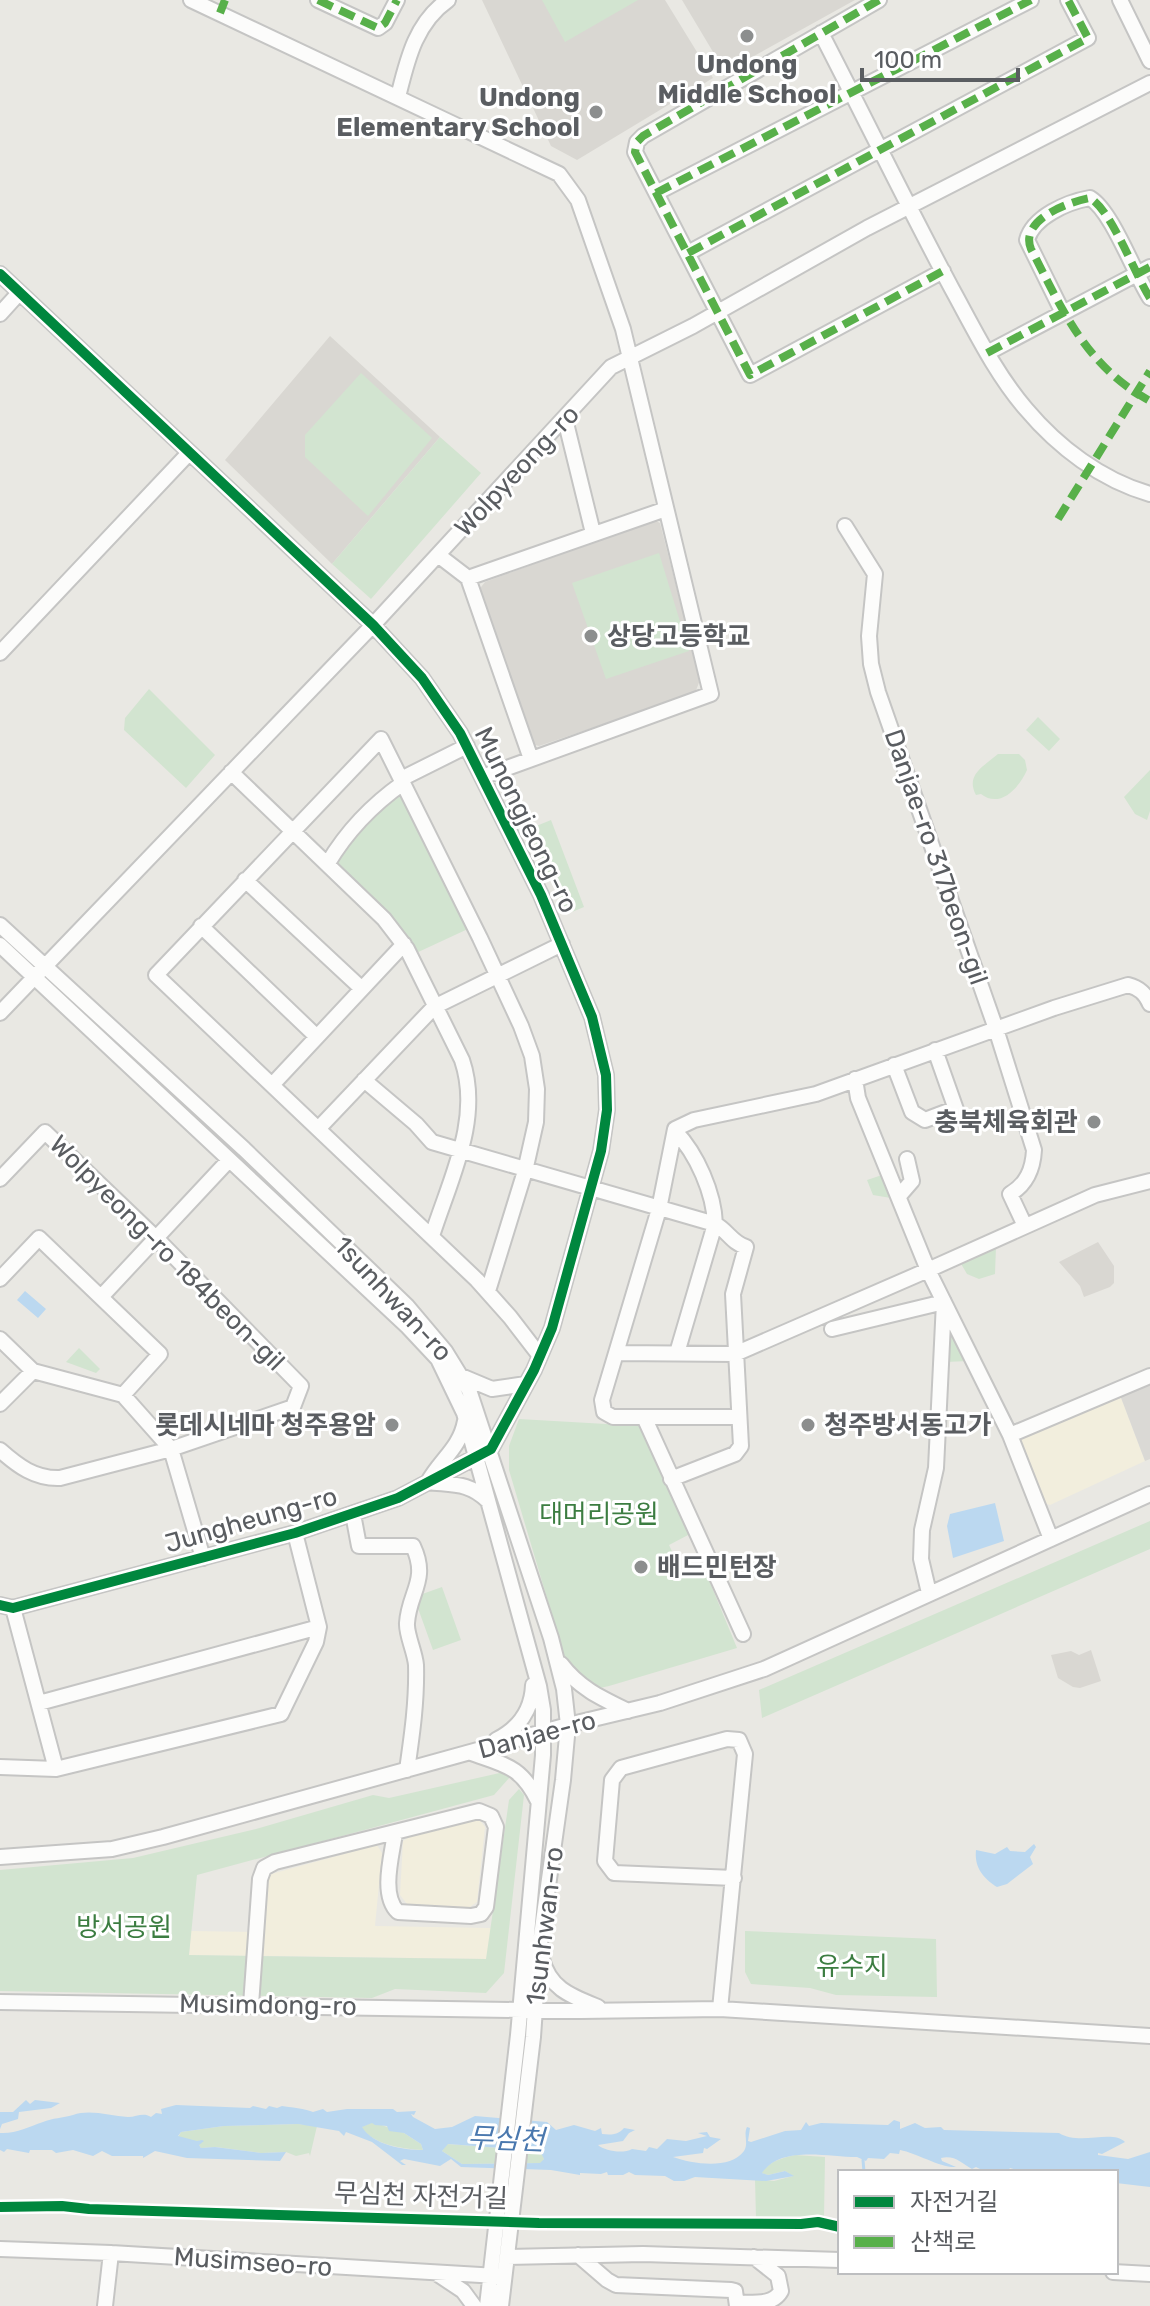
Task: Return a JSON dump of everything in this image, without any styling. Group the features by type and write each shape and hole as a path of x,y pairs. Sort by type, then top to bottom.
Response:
{"street":[{"path":"191,0 222,6 398,97 559,174 578,200 623,329 711,694 482,777"},
{"path":"318,0 338,4 378,28 385,23 397,0"},
{"path":"398,97 409,54 422,25 448,0"},
{"path":"879,0 643,136 637,142 635,152 750,375 943,271"},
{"path":"656,193 1031,0"},
{"path":"688,253 1088,38 1068,0"},
{"path":"1120,0 1150,61"},
{"path":"821,33 987,353 1024,407 1081,460 1111,478 1150,494"},
{"name":"Wolpyeong-ro","path":"0,1013 373,625 611,367 719,312 910,206 1150,83"},
{"path":"1063,313 1027,240 1030,230 1038,221 1076,200 1090,198 1099,203 1150,298"},
{"path":"987,353 1150,267"},
{"name":"Munongjeong-ro","path":"0,274 373,625 422,678 467,746 562,944 592,1017 606,1075 607,1110 601,1151 552,1328 491,1449"},
{"path":"0,314 19,293"},
{"path":"565,419 593,533"},
{"path":"0,653 189,453"},
{"path":"468,578 666,509"},
{"name":"Danjae-ro 317beon-gil","path":"845,526 875,574 869,636 871,664 879,693 996,1029 1034,1150 1033,1166 1025,1182 1010,1194 1025,1226"},
{"path":"438,555 468,578 531,759"},
{"path":"488,1291 525,1171 536,1122 537,1089 533,1062 521,1026 480,938 381,739 156,975 488,1291 540,1356"},
{"name":"Munongjeong-ro","path":"328,863 360,819 402,781 467,746"},
{"path":"231,772 384,919 404,944 462,1060 468,1078 470,1102 467,1127 432,1236"},
{"path":"245,880 361,988"},
{"name":"1sunhwan-ro","path":"0,925 38,972 229,1160 427,1346 447,1375 464,1413 535,1668 543,1710 528,2010 503,2253"},
{"path":"201,926 317,1037"},
{"path":"272,1085 404,944"},
{"path":"318,1129 434,1007 562,944"},
{"name":"1sunhwan-ro","path":"0,945 38,972 244,1149 407,1306 438,1342 469,1390 491,1449 556,1658 564,1689 568,1725 563,1780 528,2010"},
{"path":"738,1417 613,1417 604,1412 602,1400 659,1209 675,1131 694,1120 816,1094 1128,985 1138,988 1150,1004"},
{"path":"894,1065 912,1112 925,1120 956,1114 935,1050"},
{"path":"855,1079 858,1098 928,1270 1010,1435 1051,1539"},
{"path":"364,1080 416,1124 432,1142 715,1224 726,1230 736,1244 746,1247 733,1294 741,1446 735,1454 671,1479"},
{"path":"675,1131 688,1145 715,1205 715,1224 677,1353"},
{"name":"Wolpyeong-ro 184beon-gil","path":"0,1179 45,1132 157,1239 301,1386 293,1407 171,1449 60,1478 28,1472 0,1450"},
{"path":"899,1196 912,1181 907,1159"},
{"path":"101,1297 229,1160"},
{"path":"616,1353 735,1354 1095,1195 1150,1181"},
{"path":"0,1279 39,1238 160,1354 123,1395"},
{"path":"832,1329 944,1302"},
{"path":"929,1593 921,1559 922,1530 936,1468 944,1302"},
{"path":"0,1339 33,1371 123,1395 171,1449 203,1558"},
{"path":"0,1404 33,1371"},
{"path":"461,1376 492,1389 526,1384"},
{"path":"1010,1435 1150,1376"},
{"path":"464,1413 465,1423 459,1443 435,1469 428,1482 464,1484 488,1501"},
{"path":"644,1417 743,1634"},
{"name":"Jungheung-ro","path":"6,1606 295,1533 398,1498 491,1449"},
{"name":"Danjae-ro","path":"0,1857 112,1849 216,1824 628,1711 764,1669 1150,1494"},
{"path":"353,1514 359,1546 413,1546 420,1568 420,1581 406,1626 416,1663 415,1715 407,1770"},
{"path":"0,1767 56,1769 281,1714 316,1642 319,1627 295,1533"},
{"path":"6,1606 39,1703 56,1769"},
{"path":"39,1703 319,1627"},
{"path":"556,1658 581,1687 628,1711"},
{"path":"470,1753 507,1734 522,1719 532,1702 535,1668"},
{"path":"720,2009 734,1878 745,1754 739,1740 727,1739 621,1768 612,1780 605,1861 614,1873 734,1878"},
{"path":"470,1753 511,1767 529,1781 539,1803"},
{"path":"251,2005 260,1879 264,1868 275,1862 479,1811 491,1816 496,1827 486,1907 481,1914 398,1912 392,1906 389,1891 395,1833"},
{"path":"539,1950 546,1972 564,1993 606,2011"},
{"name":"Musimdong-ro","path":"0,2002 606,2011 720,2009 1150,2036"},
{"name":"Musimseo-ro","path":"0,2249 498,2276"},
{"path":"105,2306 111,2253"},
{"path":"487,2306 503,2253 838,2260"},
{"path":"578,2255 616,2285 731,2290 735,2291 737,2304 770,2301 777,2298 781,2291 778,2276 754,2257"},
{"path":"1118,2272 1150,2274"},
{"path":"436,2273 463,2291 474,2306"},
{"path":"498,2276 501,2306"}],"shaded area":[{"name":"Undong Elementary School","path":"482,0 665,0 713,78 577,160 551,146"},
{"name":"Undong Middle School","path":"682,0 855,0 725,72"},
{"path":"330,336 440,437 332,564 225,460"},
{"name":"상당고등학교","path":"654,520 660,523 700,680 695,693 539,746 528,743 478,591 485,582"},
{"path":"1098,1242 1114,1266 1114,1283 1084,1297 1080,1286 1059,1262"},
{"path":"1150,1383 1150,1459 1145,1461 1120,1395"},
{"path":"1120,1395 1145,1461 1050,1505 1041,1502 1018,1445 1022,1435"},
{"path":"1091,1650 1101,1681 1080,1688 1058,1678 1051,1655 1071,1651 1079,1655"},
{"path":"478,1818 485,1827 477,1902 467,1909 407,1904 400,1895 403,1841 411,1836"},
{"path":"377,1845 382,1853 375,1926 491,1928 487,1959 189,1955 191,1931 262,1932 266,1882 271,1874"}],"green space":[{"path":"542,0 638,0 565,42"},
{"path":"361,373 432,438 368,516 305,457 305,435"},
{"path":"440,437 481,473 371,599 332,564"},
{"path":"659,553 689,651 606,679 572,583"},
{"path":"149,689 215,755 186,788 124,730 125,718"},
{"path":"1038,717 1060,739 1049,751 1026,730"},
{"path":"998,754 1019,754 1025,760 1027,770 1024,777 1002,798 976,795 974,776"},
{"path":"1150,770 1150,811 1147,820 1135,814 1124,797"},
{"path":"400,790 470,928 414,954 375,902 336,861 349,838"},
{"path":"551,820 584,907 567,914 529,829"},
{"path":"885,1174 896,1196 891,1198 873,1195 867,1180"},
{"path":"996,1247 995,1274 979,1279 967,1274 960,1262"},
{"path":"946,1314 968,1361 945,1362"},
{"path":"79,1348 100,1369 96,1373 66,1362"},
{"name":"대머리공원","path":"519,1419 641,1426 690,1534 669,1545 684,1576 704,1568 737,1648 609,1686 589,1686 565,1659 509,1470 509,1446"},
{"path":"1150,1521 1150,1549 762,1718 759,1690"},
{"path":"442,1587 461,1640 433,1650 414,1597"},
{"name":"방서공원","path":"504,1772 510,1777 494,1795 197,1875 189,1955 486,1959 509,1800 519,1789 524,1795 504,1973 486,1993 395,1989 372,1998 0,1991 0,1870 133,1858 256,1829 373,1795 389,1798"},
{"name":"유수지","path":"745,1931 936,1939 937,1997 836,1995 810,1988 751,1984 745,1972"},
{"path":"373,2122 404,2133 421,2144 423,2150 398,2147 373,2138 361,2127"},
{"path":"224,2126 317,2126 310,2156 309,2153 296,2156 286,2152 201,2148 197,2142 178,2137 181,2132"},
{"path":"447,2144 541,2151 544,2159 541,2163 462,2164 442,2151"},
{"path":"795,2155 825,2157 824,2218 756,2218 755,2179 774,2181 793,2176 785,2171 768,2175 761,2173 772,2163"}],"water":[{"path":"25,1291 46,1309 38,1318 17,1300"},
{"path":"995,1503 1004,1541 953,1558 947,1526 950,1514"},
{"path":"1034,1844 1036,1847 1030,1857 1033,1864 1007,1884 997,1887 979,1868 976,1850 995,1854 1007,1847 1010,1851 1025,1852"},
{"path":"26,2100 30,2104 35,2100 60,2103 51,2108 19,2112 18,2119 2,2124 0,2129 0,2112 13,2112"},
{"name":"무심천","path":"176,2105 253,2106 266,2109 282,2106 313,2112 323,2109 327,2112 393,2109 397,2112 416,2111 414,2115 411,2114 413,2117 435,2129 452,2127 475,2116 547,2122 556,2130 574,2125 595,2131 601,2128 602,2134 617,2133 624,2128 635,2130 623,2141 598,2145 619,2152 632,2149 646,2151 649,2147 657,2149 667,2139 686,2141 707,2136 698,2133 707,2132 710,2137 721,2139 704,2148 703,2153 673,2157 711,2164 730,2161 744,2151 747,2127 750,2128 748,2141 751,2142 785,2131 801,2130 806,2122 809,2126 821,2123 888,2125 894,2120 900,2122 900,2129 915,2123 925,2128 941,2127 944,2130 1119,2138 1125,2142 1098,2155 1128,2159 1150,2152 1150,2187 1118,2183 1118,2170 982,2170 972,2169 954,2159 941,2158 956,2167 950,2167 900,2150 899,2154 890,2153 884,2159 868,2158 866,2161 857,2157 792,2156 770,2164 762,2173 768,2175 785,2171 794,2176 766,2181 695,2177 674,2181 665,2176 629,2172 623,2175 608,2175 607,2172 580,2175 551,2170 461,2167 451,2159 440,2166 404,2159 400,2161 406,2165 402,2165 372,2142 346,2132 344,2136 339,2131 298,2124 224,2126 181,2132 178,2136 204,2141 199,2145 201,2148 286,2152 280,2161 187,2158 155,2151 143,2158 112,2156 102,2151 93,2156 73,2150 56,2153 52,2150 30,2150 29,2153 0,2150 0,2133 80,2113 128,2117 162,2114 161,2109","holes":["372,2123 404,2133 421,2144 423,2150 381,2142 362,2127","448,2144 540,2151 544,2159 540,2163 462,2164 442,2151"]}],"waterway":[{"path":"863,2160 864,2170"}],"marked path":[{"path":"220,13 225,0"},
{"path":"318,0 378,28 385,23 397,0"},
{"path":"879,0 643,136 637,142 635,152 750,375 943,271"},
{"path":"656,193 1031,0"},
{"path":"688,253 1088,38 1068,0"},
{"path":"1150,298 1114,229 1090,198 1058,208 1032,229 1029,239 1031,249 1078,335 1109,371 1150,401"},
{"path":"987,353 1150,267"},
{"path":"1058,519 1150,371"}],"cycle path":[{"path":"0,274 373,625 422,678 460,733 541,895 592,1017 606,1075 607,1110 601,1151 552,1328 534,1370 491,1449 398,1498 295,1533 13,1608 0,1605"},
{"name":"무심천 자전거길","path":"0,2207 62,2206 539,2223 818,2222 838,2227"}],"place":[{"name":"Undong Middle School","path":"747,36"},
{"name":"Undong Elementary School","path":"596,112"},
{"name":"상당고등학교","path":"591,636"},
{"name":"충북체육회관","path":"1094,1122"},
{"name":"롯데시네마 청주용암","path":"392,1425"},
{"name":"청주방서동고가","path":"808,1425"},
{"name":"배드민턴장","path":"641,1567"}]}
